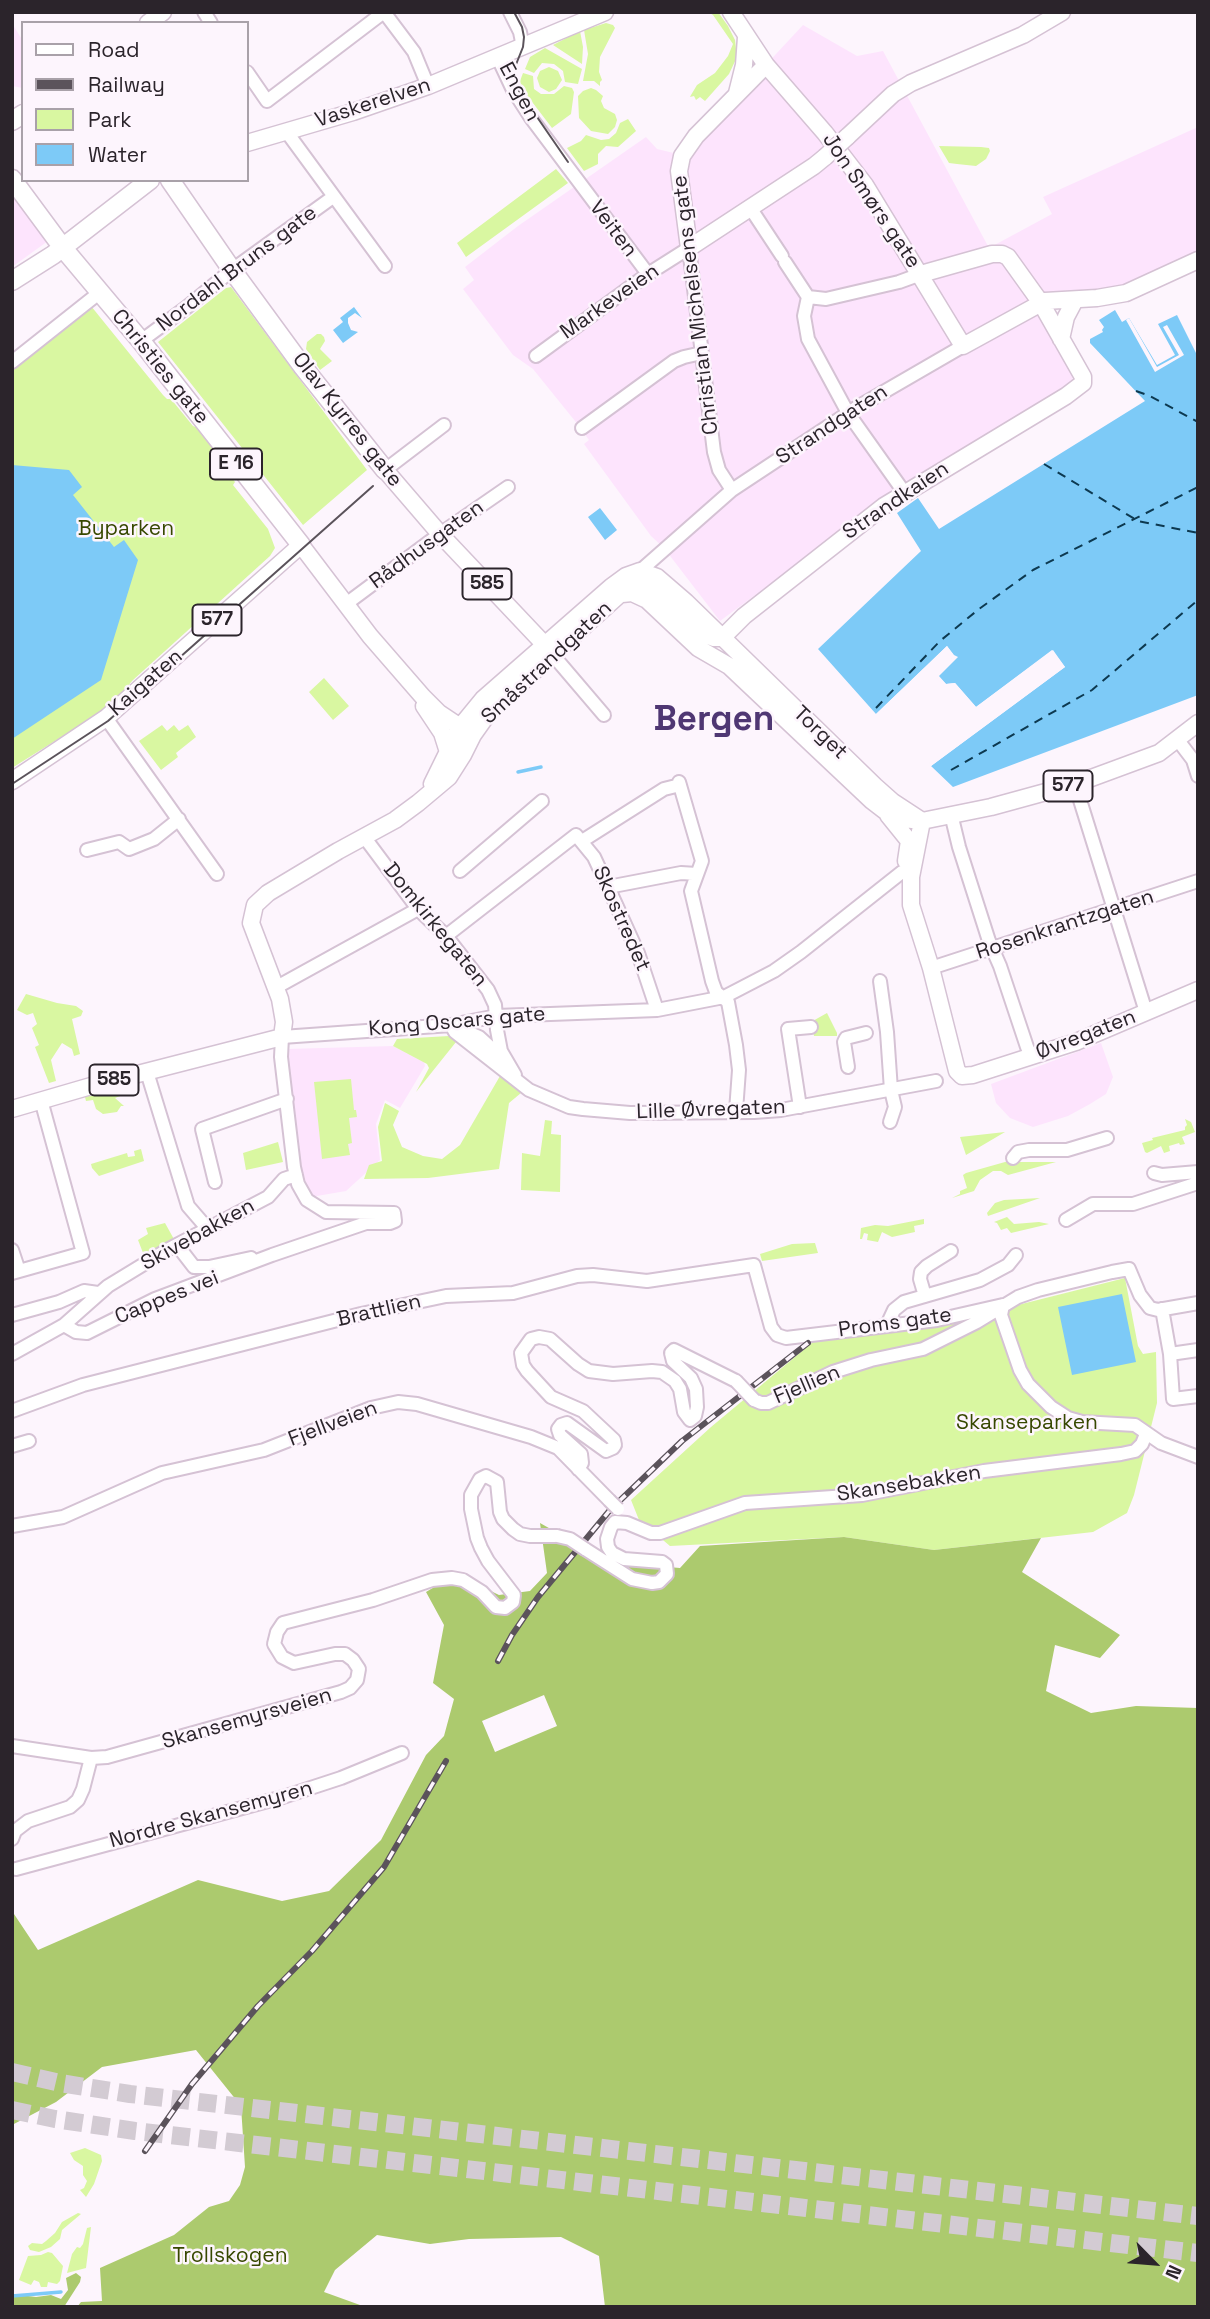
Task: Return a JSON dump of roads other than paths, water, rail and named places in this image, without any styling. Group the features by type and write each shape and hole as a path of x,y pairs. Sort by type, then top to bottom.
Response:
{"highway":[{"name":"Christies gate","path":"12,179 63,248 141,341 301,545"},
{"path":"12,281 63,248 147,182"},
{"name":"Olav Kyrres gate","path":"171,182 303,367 385,470"}],"main road":[{"name":"Engen","path":"498,58 606,12"},
{"name":"Jon Smørs gate","path":"731,12 766,65 847,160 880,208 963,346"},
{"name":"Markeveien","path":"689,248 814,166 893,94 914,81 1023,35 1062,12"},
{"path":"736,95 744,65 746,37"},
{"name":"Vaskerelven","path":"248,143 353,112 498,58"},
{"name":"Christian Michelsens gate","path":"689,248 679,170 682,156 696,136 766,65"},
{"path":"921,274 992,254 1002,254 1013,262 1061,339"},
{"path":"1041,303 1126,293 1198,260"},
{"path":"1061,339 1066,317 1075,300"},
{"name":"Strandgaten","path":"963,346 1041,303"},
{"name":"Strandkaien","path":"722,638 794,575 904,492 1066,396 1083,383 1083,377 1061,339"},
{"name":"Olav Kyrres gate","path":"385,470 438,536 548,649"},
{"name":"Christies gate","path":"301,545 370,636 413,685 439,713 466,731"},
{"name":"Kaigaten","path":"12,780 106,718 301,545"},
{"name":"Torget","path":"640,571 657,577 686,602 875,786 922,821"},
{"name":"Småstrandgaten","path":"466,731 490,711 611,587 626,576 640,571"},
{"path":"619,595 640,586 650,588 659,593 701,633 722,638"},
{"name":"Torget","path":"619,595 632,593 647,600 693,644 729,666 885,811 903,819 922,821 951,814"},
{"name":"Småstrandgaten","path":"466,731 483,699 619,595"},
{"name":"Christies gate","path":"413,685 442,733 448,752"},
{"name":"577","path":"951,814 1002,804 1075,784 1159,753 1198,723"},
{"path":"418,803 436,778 448,752 466,731"},
{"path":"282,1037 284,1016 251,923 255,905 268,893 395,820 418,803 449,777 463,755 466,731"},
{"path":"885,811 909,841 902,872 904,899 911,905"},
{"path":"922,821 911,877 911,905 931,968"},
{"name":"Øvregaten","path":"931,968 957,1071 962,1076 973,1075 1103,1031 1198,990"},
{"name":"Kong Oscars gate","path":"12,1109 282,1037"}],"street":[{"path":"248,73 267,101 384,12 414,52 428,86"},
{"path":"510,12 520,32 523,47"},
{"name":"Engen","path":"498,58 513,90 579,183"},
{"path":"286,131 386,266"},
{"name":"Veiten","path":"579,183 648,274"},
{"name":"Nordahl Bruns gate","path":"141,341 232,270 333,197"},
{"path":"751,209 808,297 804,316 808,339 848,413 904,492"},
{"name":"Markeveien","path":"536,356 648,274 689,248"},
{"name":"Christian Michelsens gate","path":"689,248 714,452 719,470 732,491"},
{"path":"808,297 826,299 899,282 921,274"},
{"path":"12,362 99,293"},
{"name":"Strandgaten","path":"640,571 732,491 848,413 963,346"},
{"path":"582,428 674,361 702,353"},
{"path":"385,470 444,425"},
{"name":"Rådhusgaten","path":"346,604 508,487"},
{"name":"Olav Kyrres gate","path":"548,649 604,715"},
{"path":"106,718 217,874"},
{"path":"1177,740 1193,760 1198,776"},
{"path":"446,936 579,838 664,789 679,784 702,861 691,891 712,981 716,992 728,1002 739,1059 739,1098 736,1111"},
{"path":"1075,784 1146,1012"},
{"path":"460,871 542,801"},
{"path":"951,814 992,949 1031,1056"},
{"path":"87,850 119,842 129,849 154,839 179,819"},
{"name":"Domkirkegaten","path":"365,838 418,908 446,936 488,990 495,1005 499,1041 509,1066"},
{"name":"Skostredet","path":"579,838 594,857 638,953 657,1010"},
{"name":"Kong Oscars gate","path":"282,1037 451,1025 497,1016 657,1010 724,997 774,971 902,872"},
{"path":"608,887 681,873 697,874"},
{"name":"Rosenkrantzgaten","path":"931,968 1198,881"},
{"path":"275,988 326,955 418,908"},
{"path":"880,981 895,1107 890,1122"},
{"path":"451,1025 479,1037 509,1066 518,1081"},
{"name":"Lille Øvregaten","path":"451,1025 455,1032 529,1090 569,1107 647,1113 754,1112 800,1107 936,1081"},
{"path":"800,1107 788,1029 811,1027"},
{"path":"848,1067 844,1042 846,1038 866,1033"},
{"path":"282,1037 281,1057 296,1175"},
{"path":"147,1072 188,1206 207,1228"},
{"path":"215,1182 202,1129 286,1099"},
{"path":"12,1250 16,1272 83,1253 41,1100"},
{"path":"1013,1158 1018,1152 1067,1150 1107,1138"},
{"path":"1154,1173 1162,1175 1198,1172"},
{"name":"Skivebakken","path":"12,1354 64,1325 98,1293 207,1228 268,1197 284,1179 296,1175"},
{"name":"Cappes vei","path":"64,1325 76,1332 87,1333 155,1299 272,1255 366,1223 395,1221 394,1213 332,1213 320,1210 307,1200 296,1175"},
{"path":"1066,1220 1093,1204 1124,1206 1142,1203 1198,1183"},
{"name":"Cappes vei","path":"177,1245 194,1268 272,1255"},
{"path":"925,1296 920,1279 921,1272 951,1251"},
{"path":"887,1325 894,1310 904,1302 983,1279 1008,1265 1016,1255"},
{"name":"Brattlien","path":"12,1411 100,1380 347,1317 455,1295 502,1295 576,1276 593,1275 647,1282 754,1265 771,1327 777,1335 786,1338"},
{"path":"1198,1396 1173,1399 1170,1354 1156,1308 1140,1295 1129,1269 1038,1290 1003,1305 1001,1315 1020,1370 1028,1384 1051,1407 1068,1418 1082,1422 1135,1425 1161,1443 1198,1457"},
{"name":"Skivebakken","path":"12,1315 59,1302 84,1291 98,1293"},
{"path":"1156,1308 1198,1303"},
{"name":"Proms gate","path":"786,1338 937,1320 1003,1305"},
{"name":"Fjellien","path":"579,1469 582,1463 581,1454 560,1435 558,1429 561,1424 567,1423 606,1451 613,1448 614,1440 583,1411 551,1396 527,1371 521,1353 531,1339 550,1339 589,1371 613,1374 662,1372 675,1381 680,1389 684,1412 690,1420 695,1416 697,1407 696,1389 691,1378 673,1361 670,1353 674,1350 736,1381 754,1401 761,1403 834,1372 939,1343 1003,1305"},
{"path":"1170,1354 1198,1350"},
{"name":"Fjellveien","path":"12,1526 63,1517 162,1473 264,1450 371,1409 398,1402 417,1404 548,1443 566,1453 627,1523"},
{"name":"Skansebakken","path":"627,1523 642,1530 660,1533 745,1503 862,1495 984,1471 1121,1454 1135,1451 1146,1434"},
{"path":"12,1446 29,1441"},
{"name":"Skansemyrsveien","path":"91,1758 119,1754 301,1704 341,1692 355,1684 359,1669 354,1660 345,1654 294,1662 282,1657 274,1644 277,1632 283,1623 292,1619 373,1600 443,1578 463,1580 482,1592 496,1607 509,1606 514,1595 488,1561 477,1538 471,1509 471,1495 480,1479 486,1476 497,1482 499,1512 503,1519 520,1534 570,1539 632,1579 659,1582 667,1574 666,1565 662,1562 624,1559 608,1547 607,1539 611,1527 615,1522 627,1523"},
{"path":"12,1746 91,1758 78,1800 70,1807 28,1821 15,1831 12,1839"},
{"name":"Nordre Skansemyren","path":"14,1869 296,1793 361,1771 402,1753"}],"water":[{"path":"354,307 362,318 355,313 348,318 348,323 351,330 358,332 343,343 333,330 343,322 340,318"},
{"path":"1115,310 1122,322 1129,318 1157,365 1175,355 1158,324 1177,315 1198,357 1198,695 953,787 931,766 1065,667 1053,650 976,707 955,683 946,684 938,676 954,656 947,646 876,714 818,649 921,551 897,513 918,498 939,529 1145,401 1090,343 1090,339 1103,332 1104,327 1099,320"},
{"path":"12,465 69,470 82,487 73,495 114,547 124,540 138,560 101,680 12,739"},
{"path":"600,508 617,530 605,540 588,517"},
{"path":"1122,1294 1136,1362 1072,1375 1058,1307"}],"waterway":[{"path":"518,772 541,767"},
{"path":"12,2296 61,2292"}],"tunnel":[{"path":"12,2072 130,2094 1198,2216"},
{"path":"12,2110 135,2131 1198,2253"}],"tram line":[{"path":"514,12 524,37 515,67 515,85 568,162"},
{"path":"12,784 108,721 373,486"}],"railway":[{"path":"498,1661 538,1597 610,1510 682,1441 808,1343"},
{"path":"145,2151 192,2084 258,2006 312,1951 384,1867 446,1761"}],"district":[{"name":"Bergen","path":"714,721"}],"park label":[{"name":"Byparken","path":"126,529"},
{"name":"Skanseparken","path":"1027,1423"},
{"name":"Trollskogen","path":"230,2256"}]}
